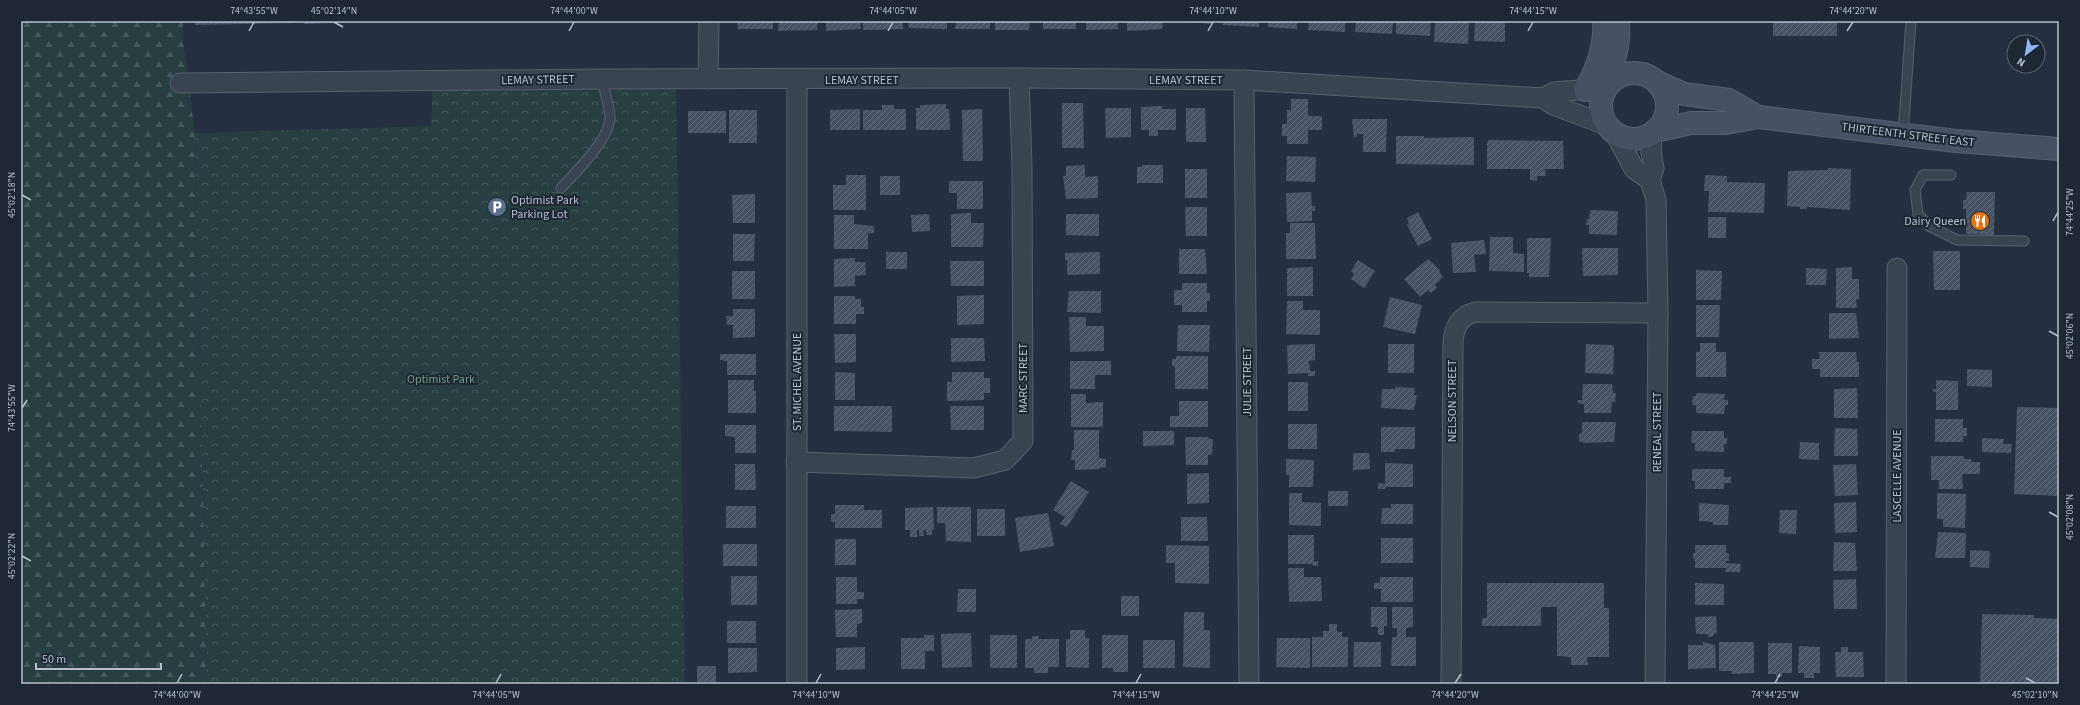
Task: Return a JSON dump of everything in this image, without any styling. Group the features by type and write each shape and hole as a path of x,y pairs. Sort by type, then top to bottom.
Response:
{"street":[{"path":"708,79 709,21"},
{"path":"1600,87 1594,75 1600,54 1604,21"},
{"path":"1617,21 1619,28 1617,42 1600,87 1600,105 1611,130 1634,169 1650,180"},
{"path":"1600,87 1618,77 1631,73 1645,75 1657,82 1664,93 1667,107 1664,121 1654,133 1636,140 1611,130"},
{"name":"LEMAY STREET","path":"180,83 602,79 797,80 1019,78 1244,80 1543,98 1553,105 1611,130"},
{"name":"MARC STREET","path":"796,462 974,468 1005,460 1023,441 1022,166 1019,78"},
{"name":"ST. MICHEL AVENUE","path":"797,80 797,684"},
{"name":"JULIE STREET","path":"1244,80 1249,684"},
{"name":"THIRTEENTH STREET EAST","path":"1657,82 1684,94 1729,100 1758,117"},
{"name":"LEMAY STREET","path":"1543,98 1554,92 1600,87"},
{"name":"THIRTEENTH STREET EAST","path":"1654,133 1691,123 1726,123 1758,117 2014,146 2059,149"},
{"name":"RENEAL STREET","path":"1654,133 1652,152 1654,168 1650,180 1656,200 1658,313 1655,684"},
{"path":"2014,146 2059,160"},
{"name":"LASCELLE AVENUE","path":"1896,684 1898,268"},
{"name":"NELSON STREET","path":"1451,684 1453,334 1455,327 1462,318 1475,312 1658,313"}],"lane":[{"path":"1903,134 1911,21"},
{"path":"561,188 588,160 602,139 610,117 602,79"},
{"path":"1951,176 1923,175 1915,190 1918,214 1929,226 1957,240 2024,241"}],"green space":[{"path":"21,21 183,21 183,41 195,133 207,684 21,684"},
{"name":"Optimist Park","path":"676,78 685,684 207,684 195,133 431,126 433,80"}],"building":[{"path":"194,21 295,21 295,23 195,25"},
{"path":"304,21 335,21 335,23 304,24"},
{"path":"737,21 773,21 773,29 738,29"},
{"path":"779,21 818,21 817,30 778,31"},
{"path":"826,21 860,21 861,29 826,31"},
{"path":"863,21 903,21 903,29 863,30"},
{"path":"908,21 947,21 947,29 909,28"},
{"path":"956,21 990,21 990,29 955,29"},
{"path":"995,21 1030,21 1029,30 995,30"},
{"path":"1043,21 1076,21 1076,29 1043,29"},
{"path":"1086,21 1118,21 1118,29 1086,30"},
{"path":"1127,21 1163,21 1162,29 1127,31"},
{"path":"1177,21 1212,21 1211,24"},
{"path":"1223,21 1259,21 1259,27 1223,25"},
{"path":"1268,21 1297,21 1297,29 1268,27"},
{"path":"1309,21 1345,21 1345,32 1308,30"},
{"path":"1356,21 1393,21 1392,34 1355,32"},
{"path":"1396,21 1431,21 1430,36 1396,34"},
{"path":"1435,21 1469,21 1468,44 1434,42"},
{"path":"1475,21 1505,21 1505,42 1474,41"},
{"path":"1773,21 1837,21 1837,36 1773,36"},
{"path":"1291,99 1308,99 1308,116 1322,116 1322,130 1308,130 1308,144 1287,144 1287,136 1282,136 1282,124 1287,124 1287,110 1291,110"},
{"path":"1062,103 1083,103 1084,148 1062,148"},
{"path":"946,104 946,109 949,109 950,130 916,130 916,108 920,108 920,105"},
{"path":"882,105 894,105 894,109 906,109 906,130 863,130 863,110 882,110"},
{"path":"1162,106 1162,109 1176,109 1176,130 1158,130 1158,136 1149,136 1149,130 1141,130 1141,107"},
{"path":"1105,108 1131,108 1131,137 1106,138"},
{"path":"1186,108 1205,108 1206,142 1186,142"},
{"path":"860,109 860,130 830,130 830,110"},
{"path":"982,109 983,161 963,161 962,110"},
{"path":"729,110 757,110 757,143 729,143"},
{"path":"688,111 726,111 726,133 688,133"},
{"path":"1352,119 1387,119 1386,152 1363,152 1363,134 1357,134 1357,137 1354,137"},
{"path":"1396,136 1424,136 1424,138 1474,137 1474,165 1396,164"},
{"path":"1489,140 1563,141 1564,169 1545,169 1546,176 1537,176 1537,181 1530,180 1530,169 1487,169 1487,142"},
{"path":"1287,156 1316,157 1315,182 1286,181"},
{"path":"1085,165 1085,177 1098,176 1098,198 1066,199 1063,176 1066,176 1066,166"},
{"path":"1142,165 1163,165 1163,183 1137,183 1137,167 1142,167"},
{"path":"1828,168 1851,169 1850,210 1807,207 1807,209 1800,209 1800,207 1787,206 1788,171 1828,170"},
{"path":"1185,169 1207,169 1207,198 1185,198"},
{"path":"846,175 866,175 866,210 833,210 833,185 846,185"},
{"path":"1705,175 1727,176 1727,182 1765,183 1764,213 1708,212 1709,191 1704,191"},
{"path":"880,176 900,176 900,195 880,195"},
{"path":"949,181 983,181 983,209 957,209 957,193 949,193"},
{"path":"1311,192 1312,206 1315,206 1315,211 1312,211 1312,221 1287,222 1286,193"},
{"name":"Dairy Queen","path":"1967,192 1995,192 1994,235 1966,234 1966,209 1963,209 1963,200 1966,200"},
{"path":"755,194 755,223 733,223 732,195"},
{"path":"1185,207 1207,207 1207,236 1186,236"},
{"path":"1590,210 1618,211 1617,235 1589,234 1589,225 1586,225 1587,219 1589,219"},
{"path":"1418,212 1432,239 1418,246 1407,225 1409,224 1407,218"},
{"path":"971,213 971,223 984,223 983,247 951,247 951,214"},
{"path":"929,214 930,231 912,232 911,215"},
{"path":"1066,214 1099,214 1099,236 1066,235"},
{"path":"834,215 854,215 854,224 874,226 874,233 868,233 868,249 834,249"},
{"path":"1708,217 1726,217 1726,238 1708,238"},
{"path":"1290,223 1315,223 1316,259 1286,259 1286,233 1290,233"},
{"path":"733,234 755,234 754,261 733,261"},
{"path":"1490,237 1513,237 1513,253 1524,254 1524,272 1489,271"},
{"path":"1527,238 1551,238 1549,277 1529,277 1529,273 1527,273"},
{"path":"1484,240 1486,254 1474,255 1476,272 1453,273 1451,243"},
{"path":"1582,248 1618,248 1618,275 1583,276"},
{"path":"1179,249 1205,249 1207,274 1179,274"},
{"path":"1933,251 1960,251 1960,290 1934,290"},
{"path":"886,252 907,252 907,269 886,269"},
{"path":"1100,252 1100,274 1067,275 1067,260 1065,260 1065,253"},
{"path":"855,258 855,262 865,262 866,275 855,276 855,286 834,287 834,259"},
{"path":"1428,259 1440,270 1439,271 1443,277 1435,285 1437,288 1431,293 1428,290 1420,297 1404,279"},
{"path":"1358,260 1375,271 1364,288 1351,279 1354,274 1351,271"},
{"path":"950,261 984,261 984,286 951,286"},
{"path":"1313,267 1313,296 1287,296 1287,268"},
{"path":"1852,267 1852,279 1859,279 1859,300 1856,299 1857,308 1836,308 1836,268"},
{"path":"1806,268 1827,269 1826,285 1806,285"},
{"path":"1696,270 1722,271 1721,300 1696,300"},
{"path":"732,271 755,271 755,299 732,299"},
{"path":"1182,283 1207,283 1207,293 1210,293 1210,301 1207,301 1207,312 1182,312 1182,305 1174,305 1174,290 1182,290"},
{"path":"1069,291 1101,291 1101,313 1067,312"},
{"path":"984,295 984,324 957,325 957,296"},
{"path":"834,296 855,296 855,299 861,299 861,307 864,307 864,314 856,314 856,324 834,324"},
{"path":"1390,297 1422,305 1415,334 1383,327"},
{"path":"1287,301 1303,301 1303,310 1320,310 1320,335 1286,334"},
{"path":"1696,305 1720,305 1719,337 1696,337"},
{"path":"733,309 755,309 755,337 733,338 733,325 727,325 726,316 733,316"},
{"path":"1829,313 1856,313 1859,338 1829,339"},
{"path":"1069,317 1086,317 1086,326 1104,326 1104,351 1070,352"},
{"path":"1178,325 1210,325 1209,352 1177,351"},
{"path":"834,334 856,334 856,362 835,363"},
{"path":"951,338 984,338 985,361 951,362"},
{"path":"1700,343 1716,343 1716,352 1726,352 1726,377 1696,377 1696,352 1700,352"},
{"path":"1315,344 1315,360 1309,361 1310,371 1315,371 1315,376 1308,376 1308,373 1288,374 1287,345"},
{"path":"1388,344 1414,344 1414,373 1388,373"},
{"path":"1586,344 1612,345 1614,347 1613,374 1585,373"},
{"path":"1819,352 1856,352 1857,362 1859,362 1859,377 1820,377 1820,369 1812,369 1812,359 1820,359"},
{"path":"720,354 756,354 756,375 727,375 727,361 720,360"},
{"path":"1176,356 1208,356 1208,389 1175,389 1175,366 1172,366 1172,359 1176,359"},
{"path":"1070,361 1111,361 1111,375 1095,375 1095,389 1070,389"},
{"path":"1967,369 1992,370 1992,387 1967,386"},
{"path":"835,372 855,373 855,400 835,400"},
{"path":"952,372 984,372 984,378 990,378 990,393 984,393 984,400 947,401 947,382 952,382"},
{"path":"728,380 754,380 754,391 756,391 756,413 728,413"},
{"path":"1936,380 1958,381 1958,410 1936,410 1936,392 1933,392 1933,389 1936,389"},
{"path":"1288,382 1308,382 1308,411 1288,411"},
{"path":"1583,384 1612,384 1613,393 1616,393 1615,402 1612,402 1611,413 1584,413 1584,404 1578,403 1578,400 1582,400"},
{"path":"1395,387 1415,388 1414,395 1417,395 1414,410 1381,408 1382,389 1395,389"},
{"path":"1857,388 1858,418 1834,418 1834,389"},
{"path":"1696,393 1725,394 1724,400 1728,400 1728,405 1725,405 1724,414 1696,413 1696,405 1692,405 1693,396 1696,396"},
{"path":"1071,394 1086,394 1086,403 1103,402 1103,427 1071,427"},
{"path":"1179,401 1208,401 1208,427 1170,427 1170,416 1179,416"},
{"path":"834,406 892,406 892,432 834,431"},
{"path":"950,406 984,406 984,430 951,430"},
{"path":"2017,407 2059,408 2059,496 2014,494"},
{"path":"1935,419 1963,419 1963,428 1967,428 1967,436 1963,436 1963,442 1935,442"},
{"path":"1582,422 1616,422 1614,442 1579,442 1579,434 1582,433"},
{"path":"1288,424 1317,424 1317,449 1288,449"},
{"path":"725,425 756,425 756,453 735,453 735,437 725,436"},
{"path":"1381,427 1415,427 1415,449 1395,449 1395,452 1381,452"},
{"path":"1835,428 1857,429 1858,456 1834,456"},
{"path":"1074,430 1099,430 1099,458 1106,459 1106,467 1099,469 1075,470 1075,460 1071,460 1072,450 1074,450"},
{"path":"1143,431 1174,431 1174,445 1143,446"},
{"path":"1692,431 1724,431 1724,438 1727,438 1727,444 1724,444 1724,452 1695,451 1695,443 1691,443"},
{"path":"1185,437 1209,437 1209,439 1213,439 1212,455 1208,455 1208,465 1186,465"},
{"path":"1982,438 2004,439 2003,444 2012,444 2011,453 1982,452"},
{"path":"1800,442 1819,443 1819,460 1799,459"},
{"path":"1353,453 1369,453 1370,469 1353,470"},
{"path":"1931,456 1964,456 1964,459 1971,459 1972,462 1980,462 1980,474 1962,474 1963,489 1939,489 1939,480 1931,480"},
{"path":"1286,459 1314,460 1313,487 1289,487 1289,475 1286,475"},
{"path":"1385,463 1413,464 1413,487 1385,487 1385,489 1378,489 1378,483 1385,484"},
{"path":"735,464 755,464 756,490 735,490"},
{"path":"1856,464 1858,495 1835,496 1833,465"},
{"path":"1692,469 1724,469 1724,477 1731,477 1731,483 1724,483 1724,489 1695,489 1695,481 1692,481"},
{"path":"1209,473 1209,503 1187,504 1187,474"},
{"path":"1071,481 1089,492 1067,527 1060,524 1065,517 1053,510"},
{"path":"1328,491 1348,491 1348,506 1328,506"},
{"path":"1289,493 1302,493 1302,502 1321,503 1321,526 1289,525"},
{"path":"1937,493 1966,494 1965,528 1943,527 1943,519 1937,519"},
{"path":"1856,502 1857,532 1835,533 1834,503"},
{"path":"1699,503 1729,505 1728,525 1713,525 1713,522 1699,521"},
{"path":"1391,504 1413,504 1413,524 1381,524 1382,508 1391,508"},
{"path":"835,505 864,505 864,510 882,510 882,528 835,528 835,522 831,522 831,514 835,514"},
{"path":"726,506 756,506 756,528 726,528"},
{"path":"933,507 934,530 932,530 932,535 926,535 926,530 923,530 924,536 919,536 919,530 917,530 917,537 910,537 910,530 905,530 905,508"},
{"path":"937,507 971,507 971,542 946,541 945,523 937,523"},
{"path":"977,509 1005,509 1005,536 977,536"},
{"path":"1780,510 1797,510 1796,534 1779,533"},
{"path":"1048,513 1054,546 1020,552 1015,518"},
{"path":"1181,517 1207,517 1208,541 1181,541"},
{"path":"1938,532 1966,533 1965,558 1935,558"},
{"path":"1288,535 1314,535 1314,562 1318,561 1318,566 1313,566 1313,564 1288,564"},
{"path":"1381,538 1413,538 1413,563 1381,563"},
{"path":"835,539 856,539 856,565 835,565"},
{"path":"1834,542 1855,543 1857,571 1833,571"},
{"path":"723,544 757,544 757,566 723,566"},
{"path":"1166,545 1209,546 1209,584 1175,583 1175,563 1166,563"},
{"path":"1695,545 1726,545 1726,553 1729,553 1729,557 1726,558 1729,558 1729,561 1726,561 1726,563 1741,564 1740,572 1725,572 1726,568 1695,568 1693,553 1695,553"},
{"path":"1970,550 1990,551 1989,568 1970,567"},
{"path":"1288,568 1304,568 1304,577 1321,577 1322,601 1289,602"},
{"path":"731,576 757,576 757,605 731,605"},
{"path":"836,577 857,577 857,592 864,592 864,599 857,599 857,604 836,604"},
{"path":"1380,577 1413,577 1413,602 1381,602 1381,589 1374,589 1374,583 1380,583"},
{"path":"1856,579 1857,609 1834,609 1833,580"},
{"path":"1487,583 1604,583 1604,608 1609,608 1609,657 1587,657 1588,665 1571,665 1571,657 1557,656 1557,607 1541,607 1541,626 1482,626 1482,618 1487,618"},
{"path":"1695,583 1724,584 1724,605 1695,605"},
{"path":"958,589 976,589 976,612 957,612"},
{"path":"1121,596 1139,596 1139,616 1121,616"},
{"path":"1371,607 1387,607 1387,626 1384,626 1384,635 1378,635 1378,627 1371,627"},
{"path":"1392,607 1413,607 1413,627 1406,628 1406,637 1397,637 1397,628 1392,628"},
{"path":"862,609 862,623 857,624 857,637 836,637 835,610"},
{"path":"1184,612 1204,612 1204,630 1210,630 1210,668 1183,667"},
{"path":"1982,614 2034,615 2034,618 2059,619 2059,684 1980,684"},
{"path":"1716,616 1717,634 1714,633 1714,636 1708,637 1708,634 1696,634 1695,617"},
{"path":"727,621 756,621 756,643 727,643"},
{"path":"1329,624 1337,624 1337,632 1342,632 1342,637 1348,637 1348,667 1312,667 1312,637 1323,637 1323,631 1329,631"},
{"path":"1070,630 1085,630 1085,638 1089,638 1089,668 1066,667 1066,639 1070,639"},
{"path":"971,633 972,667 942,668 941,634"},
{"path":"924,635 934,635 934,651 925,651 925,669 901,669 901,638 924,638"},
{"path":"990,635 1017,635 1017,668 990,668"},
{"path":"1102,635 1128,635 1128,672 1113,672 1113,668 1102,668"},
{"path":"1032,636 1039,636 1039,639 1059,639 1059,667 1048,667 1048,673 1034,673 1034,668 1025,668 1025,639 1032,639"},
{"path":"1392,637 1416,637 1416,666 1391,666"},
{"path":"1277,638 1310,638 1310,668 1276,667"},
{"path":"1143,640 1175,640 1175,668 1143,668"},
{"path":"1354,642 1381,642 1381,667 1353,667"},
{"path":"1703,642 1715,645 1716,668 1688,669 1688,645 1703,645"},
{"path":"1719,642 1754,642 1754,673 1732,674 1732,671 1719,671"},
{"path":"1768,643 1792,643 1792,673 1782,673 1782,677 1776,677 1776,674 1768,674"},
{"path":"1799,646 1820,647 1820,673 1814,673 1814,678 1804,678 1804,673 1798,673"},
{"path":"865,647 865,669 836,670 836,648"},
{"path":"1841,647 1848,647 1848,652 1863,652 1864,677 1836,677 1835,652 1841,652"},
{"path":"728,648 757,648 757,672 728,673"},
{"path":"697,666 716,666 716,683 697,682"}],"place":[{"name":"Optimist Park Parking Lot","path":"497,207"},
{"name":"Dairy Queen","path":"1980,221"}]}
